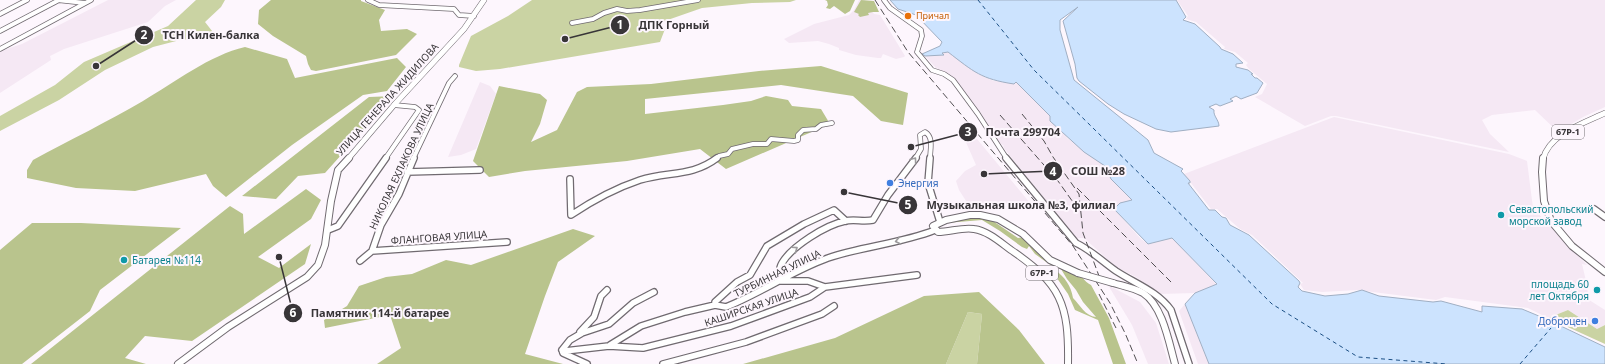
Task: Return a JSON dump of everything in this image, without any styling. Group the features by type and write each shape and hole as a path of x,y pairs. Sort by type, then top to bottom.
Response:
{"main road":[{"name":"УЛИЦА ГЕНЕРАЛА ЖИДИЛОВА","path":"178,364 228,327 290,289 318,266 328,230 331,201 338,170 474,16 484,0"},
{"name":"67Р-1","path":"1605,113 1572,130 1550,144 1544,153 1542,174 1545,206 1553,223 1574,247 1605,272"},
{"name":"67Р-1","path":"940,222 973,214 986,215 1000,219 1017,229 1051,260 1068,270 1137,290 1152,302 1161,318 1175,364"},
{"path":"935,230 933,226 940,222"},
{"name":"67Р-1","path":"935,230 944,232 974,229 985,233 1020,254 1049,280 1064,306 1070,336 1068,364"}],"street":[{"path":"0,14 27,0"},
{"path":"0,31 58,0 85,3"},
{"path":"0,49 92,0"},
{"path":"368,0 379,5 454,9 459,15 474,16"},
{"path":"572,23 593,19 604,13 617,9 627,11 640,10 698,0"},
{"path":"884,0 890,8 921,30 922,36 917,52 932,70 944,74 953,80 978,114 1001,152 1076,243 1088,248 1119,273 1143,285 1166,303 1171,310 1189,364"},
{"path":"0,10 7,10"},
{"name":"НИКОЛАЯ ЕХЛАКОВА УЛИЦА","path":"360,261 372,251 382,225 399,194 407,172 449,83 455,76"},
{"path":"328,230 338,226 341,219 361,196 419,110 415,107 394,105"},
{"path":"570,179 572,188 570,208 571,215 589,203 641,180 692,172 706,166 719,156 728,154 732,149 742,146 767,144 771,139 788,143 798,140 798,135 803,130 816,129 821,125 832,123"},
{"path":"825,287 815,282 802,281 792,283 780,281 779,273 781,264 791,251 828,227 846,221 869,221 876,217 888,195 917,156 921,149 920,135 925,132 931,136 928,183 940,222"},
{"path":"407,172 480,170"},
{"path":"1594,209 1605,217"},
{"path":"715,305 715,302 737,282 750,275 767,246 804,224 834,210 846,221"},
{"name":"ТУРБИННАЯ УЛИЦА","path":"609,346 641,326 685,312 715,305 726,307 828,259 913,238 935,230"},
{"name":"ФЛАНГОВАЯ УЛИЦА","path":"372,251 507,242"},
{"name":"КАШИРСКАЯ УЛИЦА","path":"563,350 609,346 643,348 731,326 810,296 819,292 825,287 917,275"},
{"path":"587,364 563,353 563,350 565,345 580,333 594,317 601,296 607,290"},
{"path":"580,333 601,328 610,323 631,304 654,292"},
{"path":"663,364 702,352 728,348 748,342 783,327 823,313 834,306"}],"shaded area":[{"path":"108,0 176,0 165,6 148,22 64,49 50,56 51,60 0,93 0,51 22,44"},
{"path":"859,0 865,0 874,14 880,15 905,56 904,57 896,59 883,54 881,58 856,55 818,41 789,43 784,39 814,24 849,15 854,10"},
{"path":"1177,0 1605,0 1605,107 1583,117 1558,132 1535,110 1492,115 1482,120 1490,134 1509,152 1336,116 1331,116 1305,126 1255,97 1262,94 1267,84 1249,69 1246,65 1248,63 1235,52 1224,49 1225,47 1196,22 1186,19 1188,16"},
{"path":"948,52 978,74 994,81 1016,82 1025,89 1051,116 1050,121 1065,133 1067,138 1105,166 1111,179 1132,200 1114,209 1141,239 1148,244 1172,238 1217,285 1195,293 1160,294 1136,277 1116,267 1084,238 1076,238 1003,147 1004,146 996,140 979,113 981,112 977,111 955,80 950,75 936,68 925,56 943,55 942,53"},
{"path":"480,82 490,86 496,94 476,149 461,155 448,157"},
{"path":"1334,117 1509,154 1527,161 1533,208 1587,265 1582,264 1587,285 1588,294 1586,298 1605,310 1605,325 1597,329 1568,310 1548,318 1528,308 1445,297 1436,300 1357,290 1322,292 1304,290 1300,284 1303,283 1252,235 1240,229 1217,209 1211,209 1184,174"},
{"path":"977,139 1030,203 968,204 959,190 956,181 965,171 976,165 965,140"},
{"path":"1108,285 1140,302 1156,323 1169,364 1148,364 1132,325"},
{"path":"1185,304 1209,364 1198,364 1179,311"}],"green space":[{"path":"196,0 225,0 221,7 205,22 216,36 180,40 153,47 105,70 59,100 0,131 0,116 55,85 84,62 168,26"},
{"path":"271,0 361,0 385,10 379,20 381,31 407,29 417,34 396,55 316,71 311,70 306,56 273,36 258,24 259,10"},
{"path":"532,0 796,0 790,2 752,3 702,8 659,23 665,29 660,42 500,69 476,71 459,67 471,36 508,16"},
{"path":"825,0 855,0 850,11 845,14 834,6 830,9 826,8 828,5 827,1"},
{"path":"861,0 874,1 879,12 868,13 869,15 860,17 858,15 859,14 854,12"},
{"path":"245,47 287,59 295,78 397,58 406,67 387,91 363,95 292,145 226,197 213,186 206,174 135,191 76,188 27,178 27,170 33,160 129,109 219,56"},
{"path":"821,66 908,93 903,125 881,121 853,96 781,85 645,99 645,114 751,101 766,96 788,100 792,106 821,109 830,124 726,169 700,149 627,161 525,171 489,177 473,161 499,86 540,94 547,100 540,124 531,142 557,130 577,92 587,87 651,84 759,71"},
{"path":"394,96 325,173 298,176 276,199 242,196 369,97"},
{"path":"306,189 321,200 311,219 258,257 279,268 311,244 305,264 192,341 145,336 125,358 146,364 31,364 230,206 243,214 244,234"},
{"path":"969,215 993,221 1018,238 1024,237 1034,240 1050,256 1058,262 1071,267 1091,285 1109,318 1126,364 1113,364 1098,320 1075,310 1068,294 1052,271 1055,270 1065,279 1071,290 1073,298 1083,310 1089,315 1096,317 1083,302 1061,269 1049,264 1035,254 1029,246 1027,249 1022,247 982,220 946,223"},
{"path":"32,223 81,223 181,228 100,290 90,311 22,364 0,364 0,250"},
{"path":"573,229 595,236 558,262 525,354 563,364 377,364 401,348 390,315 325,328 324,320 347,306 359,286 386,277 412,274 446,260 471,265"},
{"path":"979,292 1019,330 1045,364 977,364 982,314 968,312 946,364 743,364 835,338 924,296"},
{"path":"1568,310 1597,329 1605,325 1605,344 1548,318"},
{"path":"968,312 982,314 977,364 946,364"}],"water":[{"path":"890,0 1176,0 1186,17 1183,20 1195,24 1221,49 1233,54 1243,63 1236,64 1236,67 1248,70 1255,78 1263,83 1257,93 1241,99 1236,96 1230,99 1233,101 1220,106 1216,104 1209,107 1214,110 1219,126 1171,132 1156,129 1124,114 1108,104 1079,81 1063,21 1078,7 1060,20 1060,30 1074,80 1148,140 1154,153 1183,169 1181,171 1190,181 1190,183 1188,183 1209,210 1215,210 1222,217 1226,218 1230,225 1249,235 1299,281 1300,283 1298,287 1302,291 1325,296 1348,294 1362,290 1379,296 1433,302 1441,301 1482,312 1482,306 1522,309 1605,347 1605,364 1209,364 1185,304 1195,293 1217,284 1172,238 1148,244 1114,209 1120,203 1132,200 1111,179 1105,166 1084,152 1050,121 1050,116 1016,82 1014,84 993,80 978,74 948,52 942,53 944,55 925,56 922,54 940,46 942,42 916,15 898,9"}],"ferry route":[{"path":"978,0 1034,70 1272,304 1358,357 1447,364"},
{"path":"1520,364 1551,328"}],"railway":[{"path":"875,0 908,52 1073,246 1110,303 1138,364"},
{"path":"1022,114 1044,141 1053,157 1079,194 1083,233 1099,276"},
{"path":"1000,115 1058,181 1080,212"},
{"path":"1077,188 1173,284"},
{"path":"1099,294 1116,328"}],"place":[{"name":"Причал","path":"908,16"},
{"name":"ДПК Горный","path":"565,39"},
{"name":"ТСН Килен-балка","path":"96,66"},
{"name":"Почта 299704","path":"911,147"},
{"name":"СОШ №28","path":"984,174"},
{"name":"Энергия","path":"890,183"},
{"name":"Музыкальная школа №3, филиал","path":"844,192"},
{"name":"Севастопольский морской завод","path":"1501,215"},
{"name":"Памятник 114-й батарее","path":"279,257"},
{"name":"Батарея №114","path":"124,260"},
{"name":"площадь 60 лет Октября","path":"1597,290"},
{"name":"Доброцен","path":"1595,321"}]}
